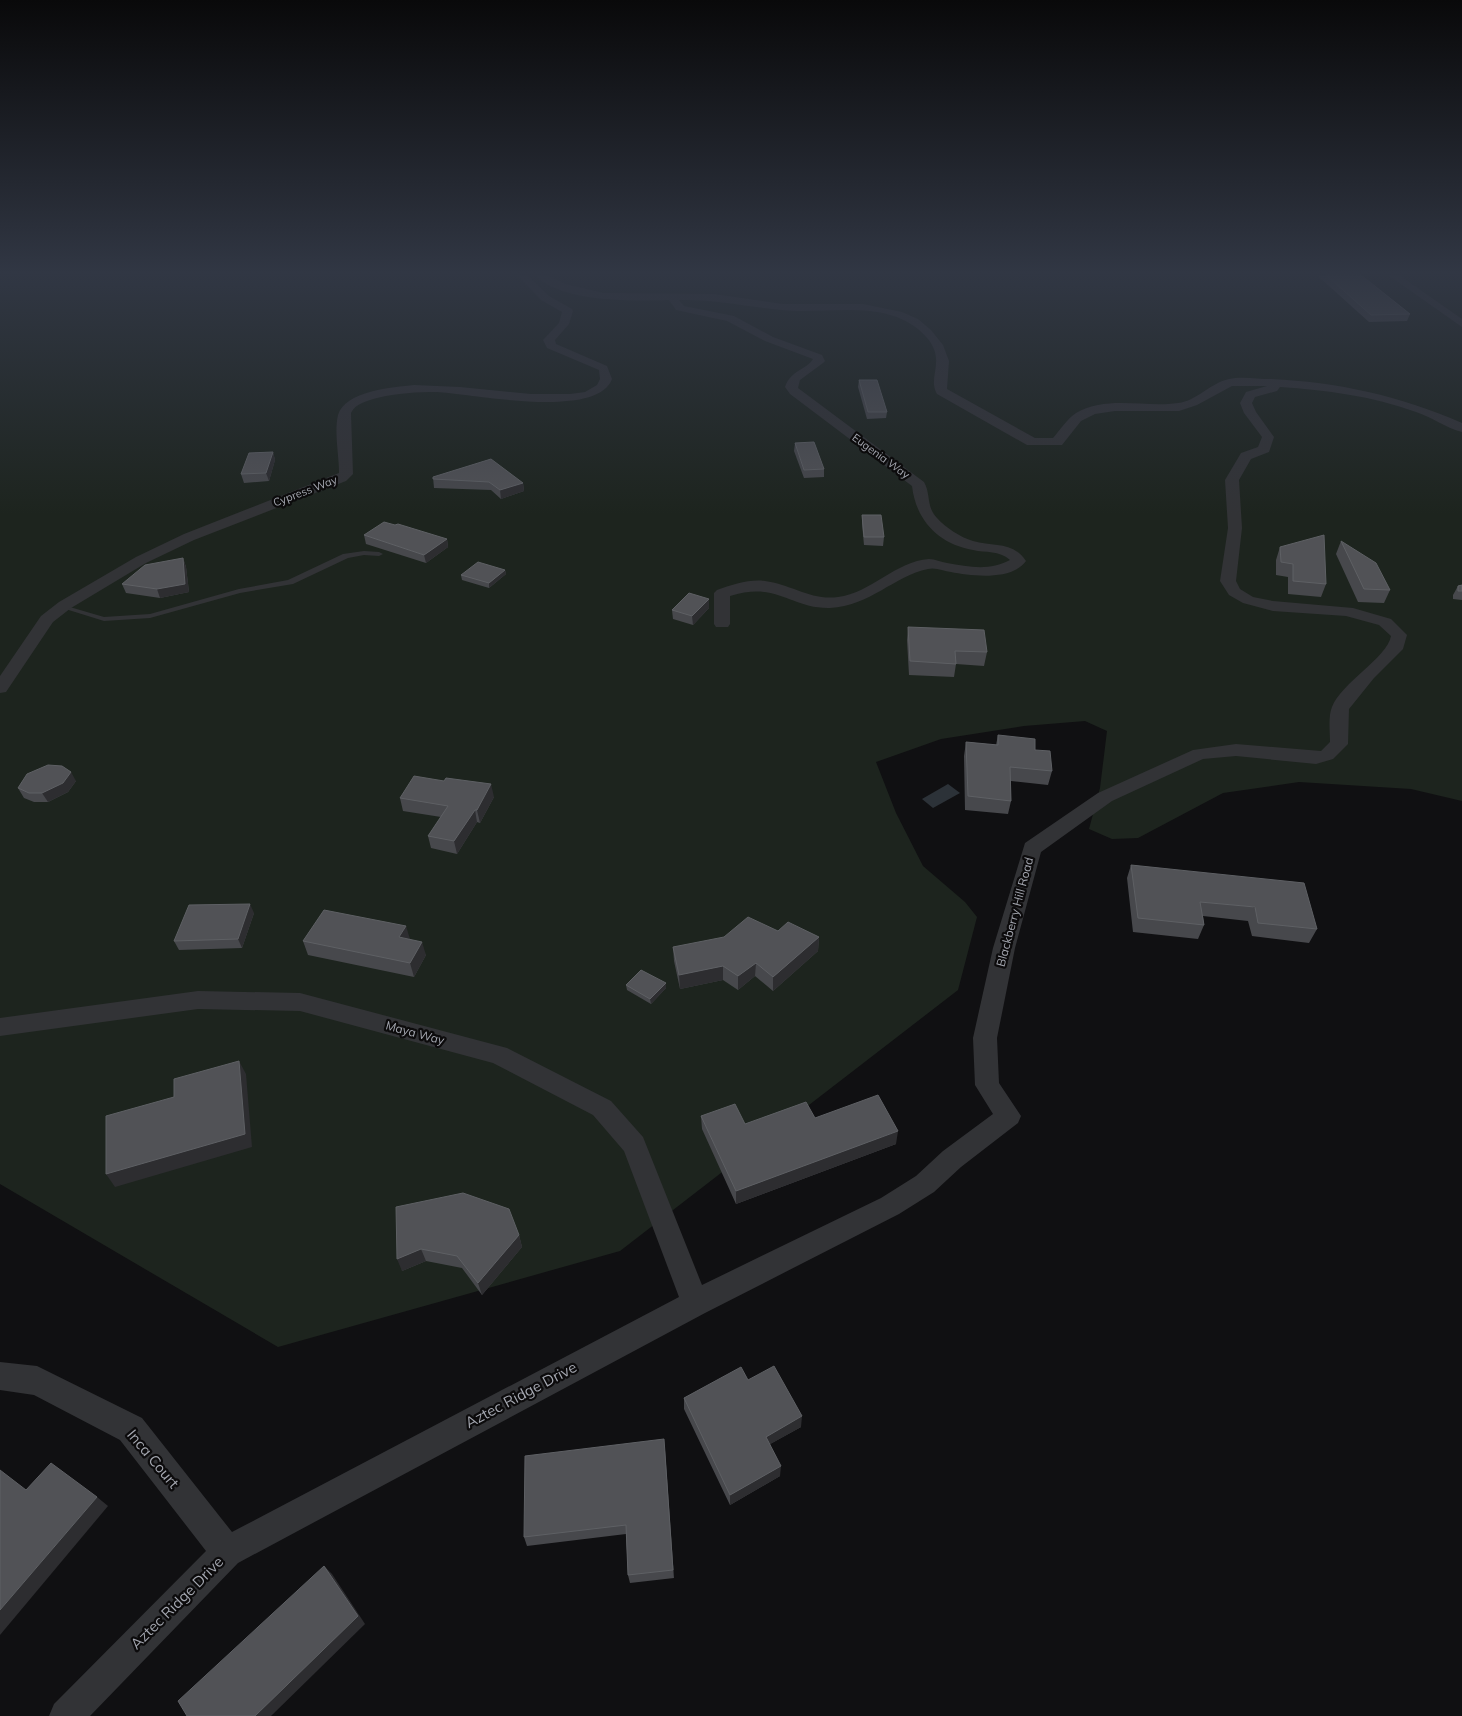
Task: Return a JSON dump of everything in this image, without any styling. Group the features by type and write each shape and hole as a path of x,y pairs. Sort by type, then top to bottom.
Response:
{"street":[{"name":"Cypress Way","path":"0,688 47,619 63,606 141,560 189,537 341,478 346,474 344,415 352,402 382,393 433,388 524,398 585,397 600,389 607,379 607,373 603,368 572,355"},
{"name":"Eugenia Way","path":"722,624 722,593 746,585 771,587 800,598 827,603 850,601 872,589 930,564 977,573 999,572 1019,561 1015,554 995,548 972,546 941,531 923,508 919,485 794,391 791,387 792,380 819,361 818,357 814,355"},
{"path":"941,355 943,361 939,385 941,391 1032,442 1057,442 1081,415 1122,407 1179,407 1195,402 1220,385 1231,382 1276,383 1314,387 1385,399 1422,410 1462,428"},
{"name":"Blackberry Hill Road","path":"1009,1116 987,1085 985,1038 1004,948 1032,848 1105,797 1199,754 1236,750 1316,758 1327,755 1339,744 1340,708 1368,674 1397,646 1399,635 1385,622 1347,611 1273,606 1248,600 1234,592 1228,581 1235,528 1232,480 1246,456 1264,449 1268,437 1250,413 1246,403 1250,395 1273,388 1276,383"},
{"path":"1422,410 1455,412"},
{"name":"Maya Way","path":"0,1027 198,1000 300,1002 498,1055 602,1108 634,1145 694,1303"},
{"name":"Aztec Ridge Drive","path":"66,1716 227,1552 694,1303 890,1206 925,1184 952,1159 1009,1116"},
{"name":"Inca Court","path":"0,1376 38,1381 131,1429 227,1552"}],"lane":[{"path":"63,606 104,619 150,616 239,591 290,582 346,556 364,553 379,554"}],"shaded area":[{"path":"0,355 1462,355 1462,801 1411,789 1299,782 1223,793 1138,838 1112,839 1089,829 1100,788 1107,731 1085,721 1024,726 941,739 876,762 896,813 923,866 965,902 977,917 958,990 620,1251 278,1347 0,1184"},
{"path":"948,784 960,793 933,808 922,799"}],"building":[{"path":"859,380 877,380 887,412 868,412"},
{"path":"814,442 824,469 804,470 795,443"},
{"path":"273,452 266,473 241,474 249,453"},
{"path":"491,459 523,483 500,490 489,482 433,479 433,477"},
{"path":"862,515 881,515 884,537 864,537"},
{"path":"384,522 398,524 447,539 424,555 364,535"},
{"path":"1324,535 1326,584 1293,581 1293,564 1281,562 1280,547"},
{"path":"1341,541 1376,563 1390,590 1364,589"},
{"path":"183,558 185,584 157,589 122,584 145,565"},
{"path":"478,562 505,570 489,583 461,575"},
{"path":"1462,585 1462,591 1458,591 1458,586"},
{"path":"689,593 709,599 692,616 672,610"},
{"path":"908,627 984,630 987,652 955,651 956,664 910,661"},
{"path":"998,735 1035,739 1035,750 1050,751 1052,771 1010,767 1011,801 968,796 966,742 998,745"},
{"path":"48,765 62,766 71,772 63,783 42,793 29,793 18,788 27,774"},
{"path":"414,776 444,781 446,778 491,784 477,810 475,810 454,841 428,836 448,806 400,798"},
{"path":"1131,865 1304,883 1317,929 1258,923 1255,907 1200,902 1204,925 1138,918"},
{"path":"250,904 238,939 174,941 189,905"},
{"path":"324,910 406,926 399,937 422,942 410,963 303,941"},
{"path":"748,917 778,931 788,922 819,937 773,977 756,963 738,976 723,966 679,975 673,947 724,937"},
{"path":"641,970 666,983 650,999 626,985"},
{"path":"239,1061 245,1134 106,1174 106,1116 174,1097 174,1079"},
{"path":"878,1095 898,1131 736,1191 701,1116 735,1104 745,1124 806,1102 815,1118"},
{"path":"463,1193 509,1209 519,1235 478,1283 457,1256 421,1249 397,1259 396,1207"},
{"path":"774,1366 802,1416 766,1437 781,1466 730,1495 684,1398 741,1367 748,1380"},
{"path":"664,1439 673,1570 628,1575 626,1525 524,1537 525,1456"},
{"path":"51,1463 97,1497 0,1610 0,1470 26,1490"},
{"path":"324,1566 358,1616 255,1716 187,1716 178,1701"}]}
